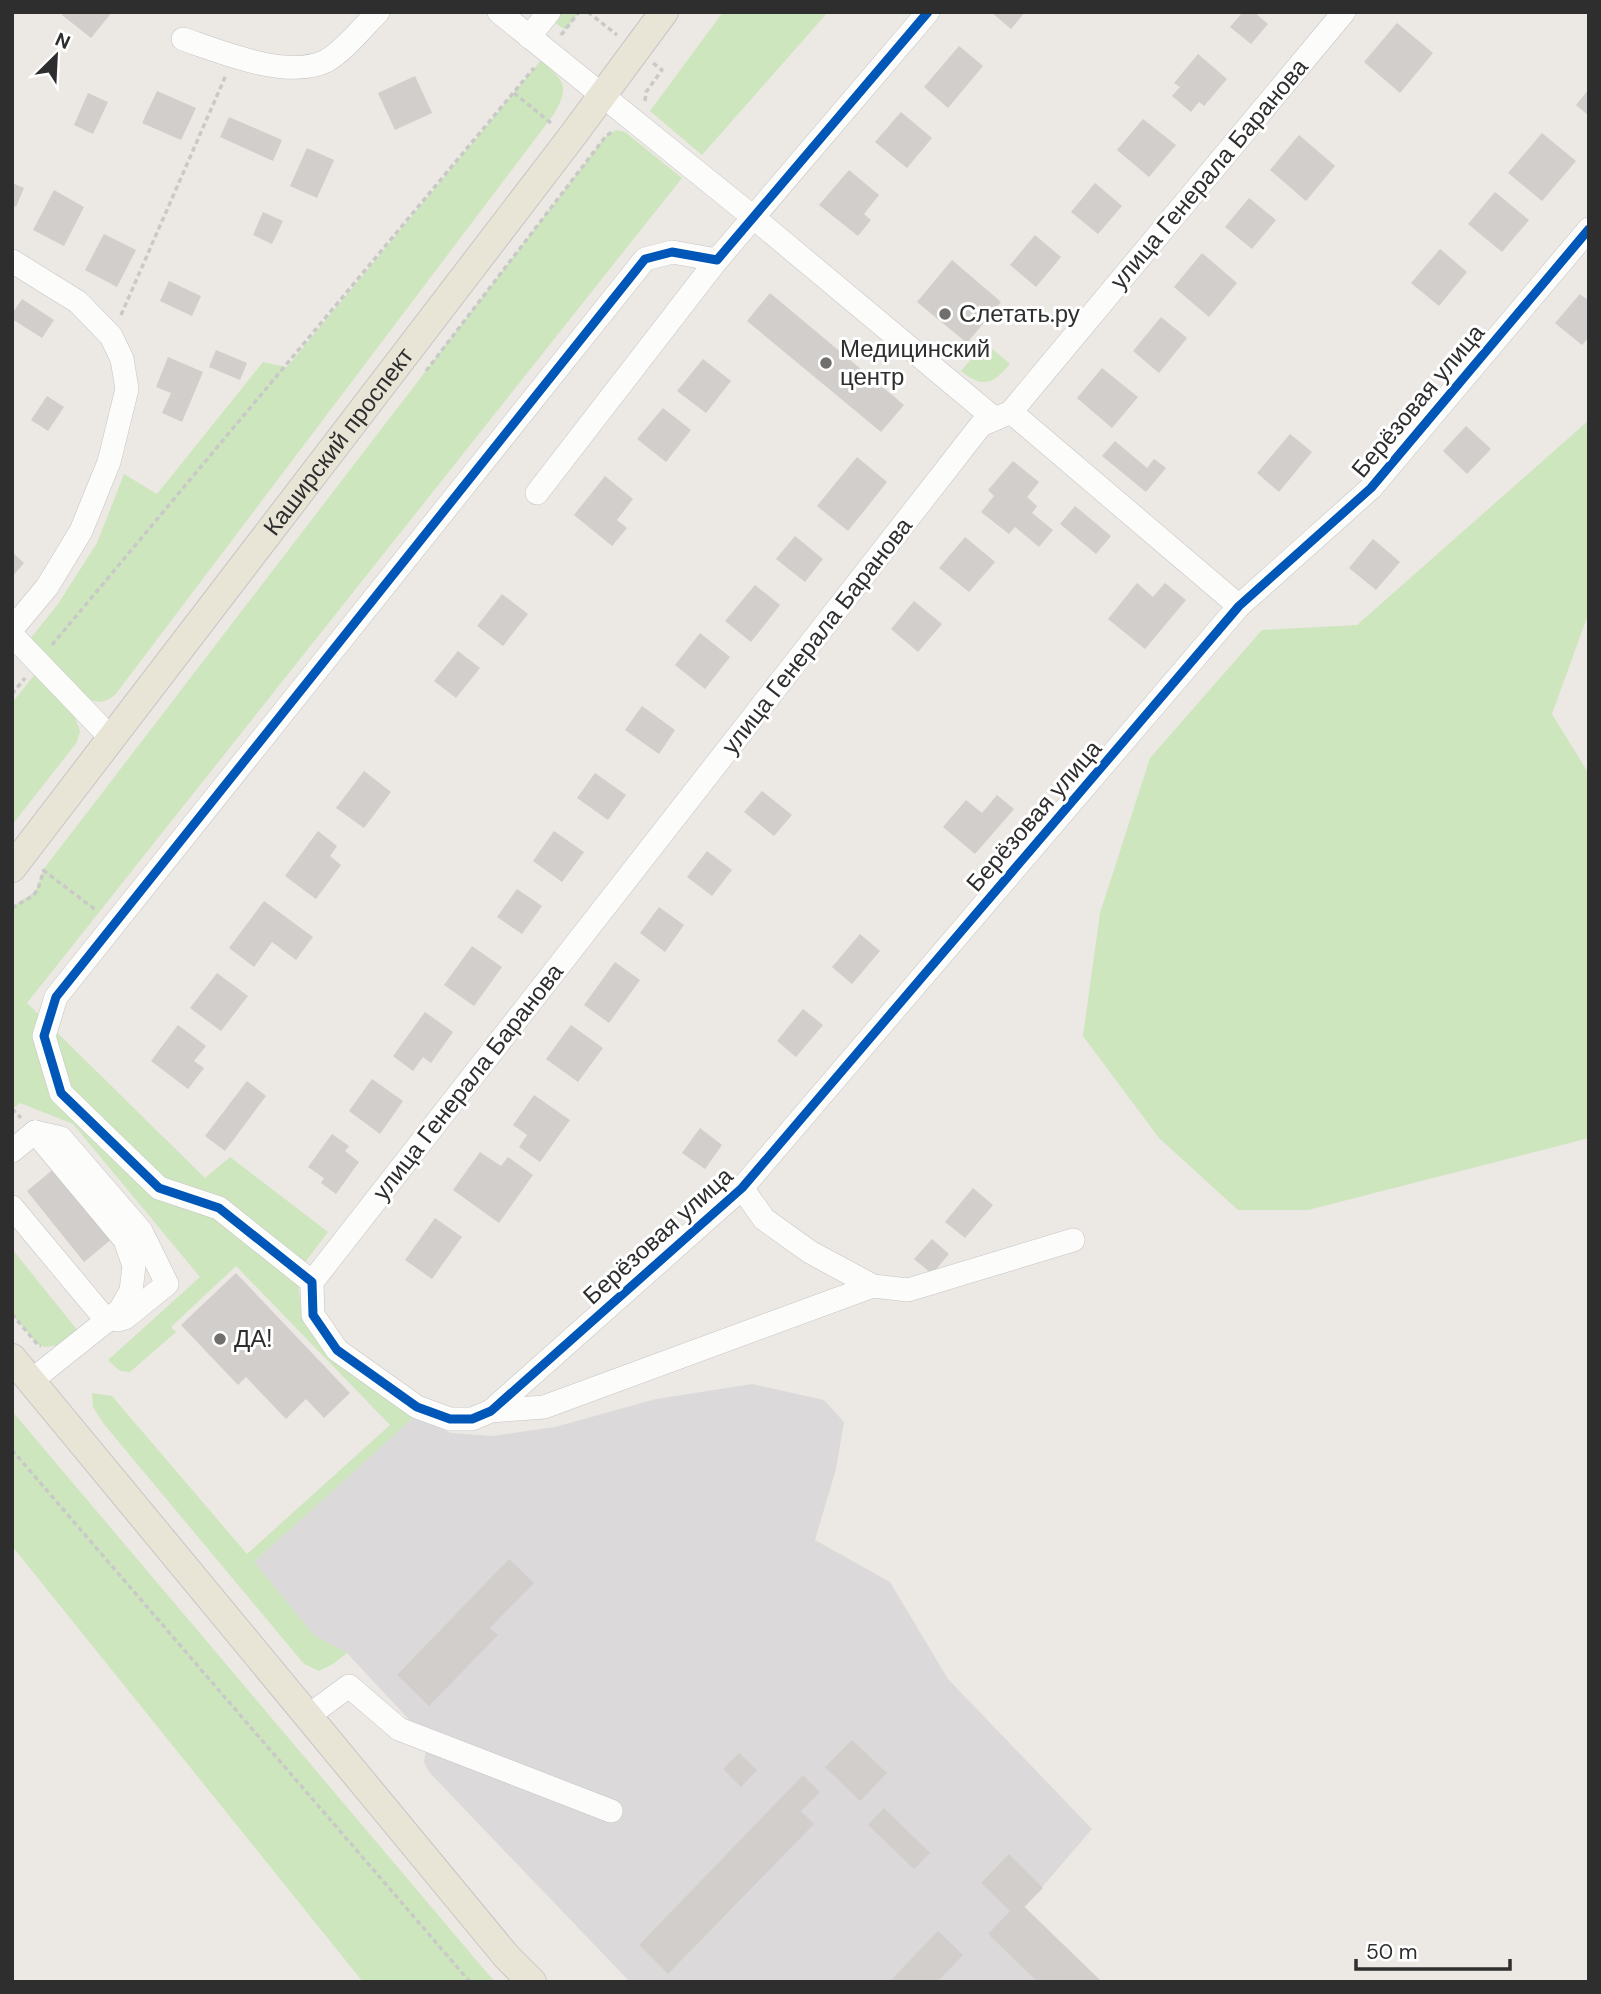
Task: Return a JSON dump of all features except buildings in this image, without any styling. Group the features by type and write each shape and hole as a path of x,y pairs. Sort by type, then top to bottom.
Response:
{"main road":[{"name":"Каширский проспект","path":"12,868 664,12"},
{"path":"12,1358 499,1947 532,1982"}],"street":[{"path":"183,39 251,62 308,68 329,60 378,12"},
{"path":"499,12 1239,606"},
{"path":"529,37 549,12"},
{"path":"537,493 717,260 928,12"},
{"name":"улица Генерала Баранова","path":"312,1282 981,425 1003,415 1344,12"},
{"name":"Берёзовая улица","path":"491,1411 742,1188 1239,606 1371,488 1589,229"},
{"path":"717,260 672,252 645,259 56,997 44,1036 61,1093 159,1188 219,1208 312,1282 313,1315 337,1350 417,1407 450,1419 472,1419 491,1411 544,1407 873,1286"},
{"path":"12,261 78,302 111,336 122,359 127,389 109,462 81,531 47,587 12,632 111,738"},
{"path":"12,1151 35,1132"},
{"path":"31,1381 120,1310 131,1291 134,1266 125,1240 35,1132"},
{"path":"35,1132 61,1138 141,1231 167,1283 125,1318 107,1321"},
{"path":"742,1188 764,1219 810,1252 873,1286 908,1290 1073,1240"},
{"path":"12,1207 107,1321"},
{"path":"308,1716 349,1686 399,1729 611,1811"}],"path":[{"path":"12,694 287,367 579,12"},
{"path":"111,336 234,56"},
{"path":"422,375 606,136 616,130"},
{"path":"12,908 33,896 38,889 43,870 51,859"},
{"path":"43,870 114,925"},
{"path":"12,1450 470,1982"}],"shaded area":[{"path":"752,1384 824,1400 844,1422 836,1469 815,1540 890,1582 948,1679 1092,1829 1025,1907 1102,1982 630,1982 429,1772 424,1762 428,1740 347,1653 314,1635 254,1562 414,1417 451,1433 492,1436 555,1427 656,1399"}],"green space":[{"path":"549,12 579,12 565,30 546,16"},
{"path":"723,12 828,12 702,155 650,111"},
{"path":"541,60 562,84 562,96 554,114 115,695 102,702 88,699 30,639 58,604 97,543 124,474 157,494 263,362 287,367"},
{"path":"616,130 625,132 682,178 27,1003 205,1178 230,1157 328,1232 297,1273 302,1318 329,1356 414,1417 254,1562 314,1635 347,1653 319,1671 304,1664 103,1423 93,1407 92,1393 112,1396 247,1554 390,1425 236,1266 171,1327 176,1332 130,1372 120,1371 108,1360 200,1277 73,1124 20,1103 12,1109 12,908 35,891 43,870 606,136"},
{"path":"985,343 1010,364 993,380 982,382 961,371"},
{"path":"1589,420 1589,612 1552,714 1589,774 1589,1138 1308,1210 1238,1210 1159,1138 1083,1036 1100,913 1150,758 1262,630 1357,625"},
{"path":"36,673 74,715 80,731 77,742 12,825 12,703"},
{"path":"12,1249 78,1331 60,1345 38,1345 12,1314"},
{"path":"12,1411 496,1982 363,1982 12,1546"}],"cycle path":[{"path":"928,12 717,260 672,252 645,259 56,997 44,1036 61,1093 159,1188 219,1208 312,1282 313,1315 337,1350 417,1407 450,1419 472,1419 491,1411 742,1188 1239,606 1371,488 1589,229"}],"place":[{"name":"Слетать.ру","path":"945,314"},
{"name":"Медицинский центр","path":"826,363"},
{"name":"ДА!","path":"220,1339"}]}
